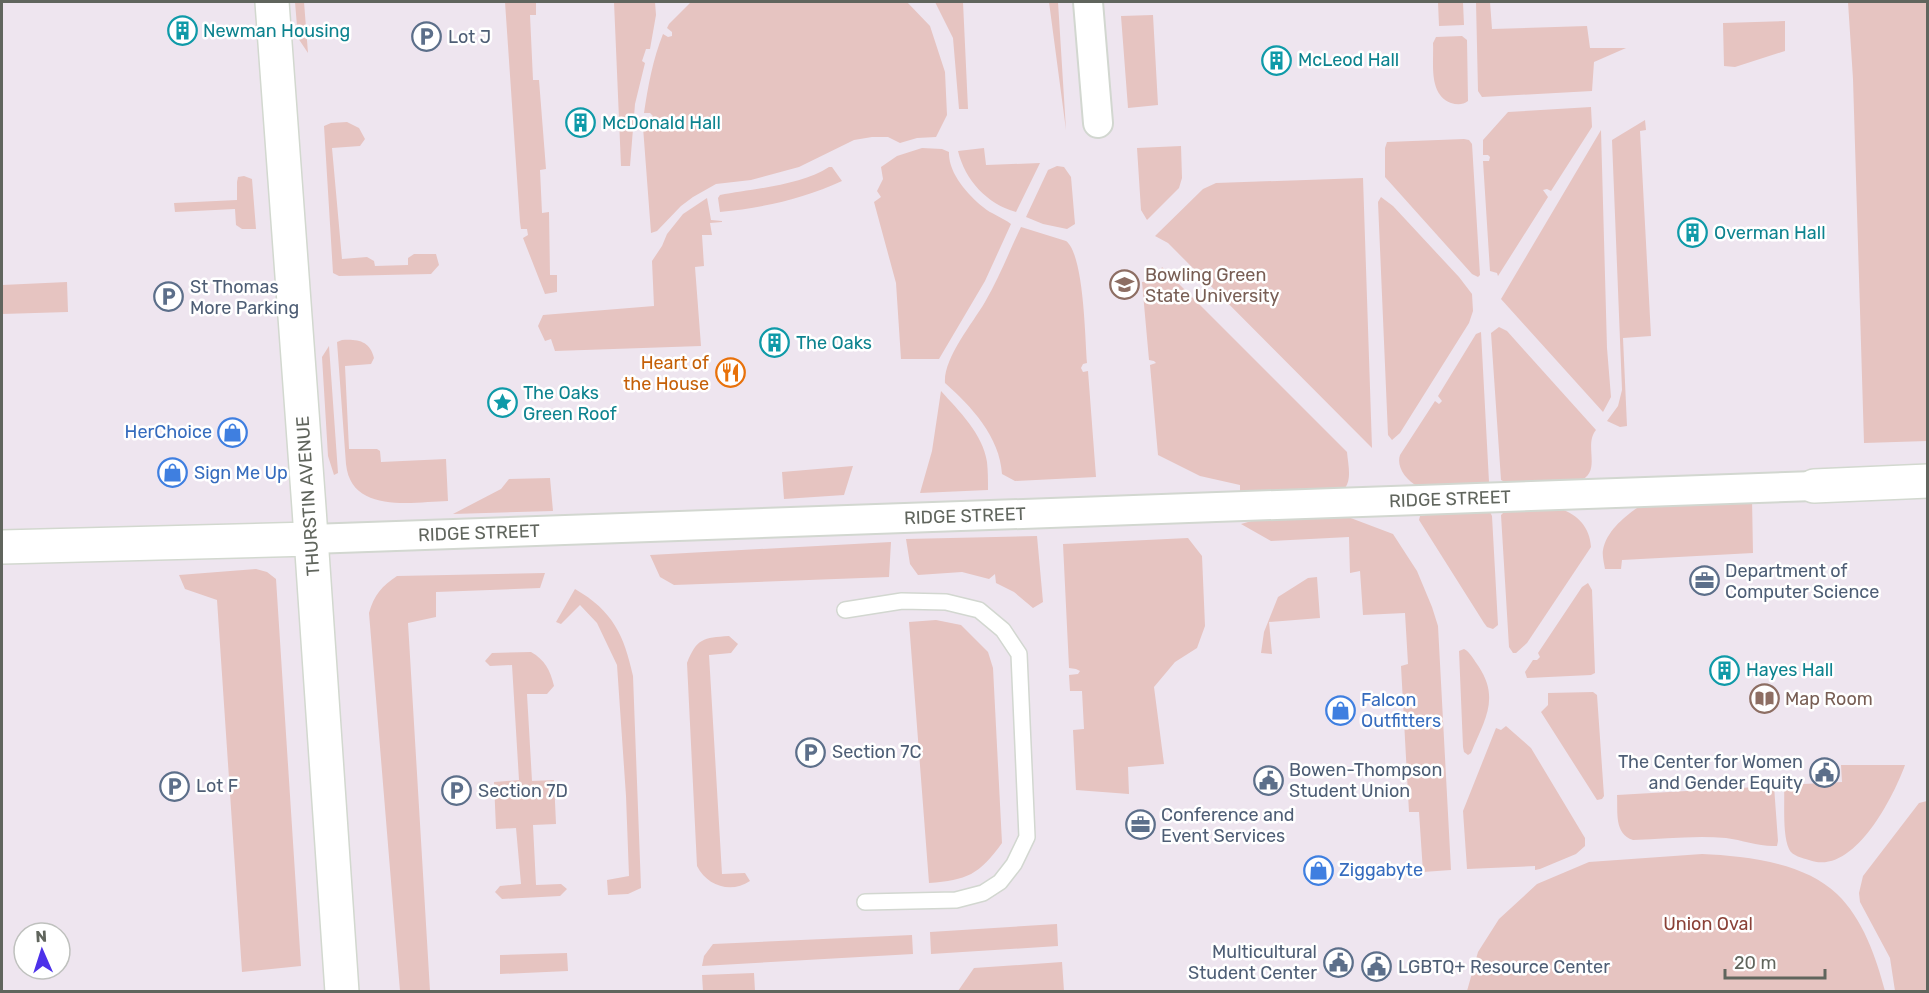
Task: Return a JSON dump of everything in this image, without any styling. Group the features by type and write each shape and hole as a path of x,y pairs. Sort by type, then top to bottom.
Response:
{"street":[{"name":"THURSTIN AVENUE","path":"272,2 342,992"},
{"path":"1088,2 1098,123"},
{"name":"RIDGE STREET","path":"2,548 1928,481"}],"lane":[{"path":"845,610 902,601 946,602 979,610 1003,630 1019,654 1027,837 1014,864 1000,882 983,893 956,900 865,902"}],"green space":[{"path":"295,2 304,2 308,53 298,38"},
{"path":"505,2 536,2 536,15 530,15 533,80 539,80 546,169 540,170 542,213 549,212 550,275 557,275 557,292 545,294 523,238 528,235 527,229 521,229 520,222"},
{"path":"614,2 655,2 656,15 650,49 646,49 642,61 645,63 635,104 630,166 621,166"},
{"path":"691,2 907,2 930,26 945,72 947,115 936,137 917,138 900,143 888,137 854,140 799,167 751,180 716,184 681,206 657,231 651,233 643,127 644,119 653,116 650,113 644,113 647,93 663,34 668,37 672,36 672,32 667,28 669,24"},
{"path":"935,2 963,2 968,109 959,109 953,38"},
{"path":"1049,2 1058,2 1066,130"},
{"path":"1438,2 1463,2 1464,25 1439,26"},
{"path":"1476,2 1490,2 1492,29 1587,26 1590,48 1626,48 1594,62 1592,91 1482,97 1478,91"},
{"path":"1848,2 1927,2 1927,441 1864,443 1853,79"},
{"path":"1153,15 1158,105 1128,108 1121,16"},
{"path":"1785,21 1785,51 1735,67 1724,66 1723,23"},
{"path":"1462,36 1467,40 1468,101 1458,104 1444,99 1435,85 1433,43 1436,37"},
{"path":"1591,107 1592,127 1551,191 1543,190 1548,197 1498,276 1497,273 1490,271 1483,161 1489,161 1490,157 1483,155 1483,140 1508,112"},
{"path":"1645,120 1646,130 1640,131 1651,336 1623,338 1627,426 1620,427 1607,421 1618,406 1622,390 1612,140"},
{"path":"347,122 359,128 365,139 360,146 332,148 342,259 367,257 374,261 375,266 408,265 408,258 414,254 436,254 439,265 431,274 339,276 333,273 324,126"},
{"path":"1601,130 1607,348 1611,397 1603,412 1501,299"},
{"path":"1469,140 1472,144 1480,275 1478,277 1472,274 1385,177 1387,142"},
{"path":"1181,146 1182,178 1179,188 1147,220 1141,210 1137,148"},
{"path":"922,148 942,149 949,152 952,168 965,190 986,209 1011,224 985,281 939,359 901,359 896,283 874,202 881,197 877,191 883,179 881,167 897,156"},
{"path":"984,148 986,165 1040,163 1016,212 987,197 972,181 961,162 958,151"},
{"path":"1057,166 1064,167 1071,177 1075,224 1067,229 1043,224 1026,217 1048,170"},
{"path":"832,167 842,181 782,202 720,212 718,198 720,195 791,182"},
{"path":"244,176 252,179 256,229 242,229 236,225 235,209 175,212 174,203 237,200 238,177"},
{"path":"1363,178 1372,448 1168,243 1155,236 1203,189 1216,183"},
{"path":"1381,197 1393,206 1459,277 1472,294 1473,311 1469,323 1400,433 1392,440 1388,435 1378,202"},
{"path":"707,198 711,220 722,222 710,223 712,235 702,235 704,266 695,267 701,346 555,351 551,339 545,341 538,326 543,315 654,306 652,261 667,234 683,214"},
{"path":"1021,227 1066,241 1077,262 1087,363 1081,368 1083,372 1088,371 1096,477 1015,481 1002,474 996,447 990,435 974,412 945,383 953,353 990,293"},
{"path":"1162,267 1347,452 1349,476 1345,488 1240,492 1240,485 1200,476 1158,455 1150,365 1156,363 1149,360 1142,282 1156,281"},
{"path":"67,282 68,312 2,314 2,285"},
{"path":"1499,327 1507,331 1596,430 1591,443 1590,472 1579,481 1507,483 1501,480 1491,333"},
{"path":"1481,332 1489,482 1417,486 1403,473 1399,464 1400,455 1435,401 1439,404 1442,401 1438,396 1476,334"},
{"path":"342,340 362,342 370,348 374,358 371,364 345,366 349,449 377,449 380,451 381,462 446,459 448,501 385,502 359,491 350,480 346,464 337,342"},
{"path":"329,346 338,473 334,475 328,456 322,357"},
{"path":"941,391 981,442 987,462 988,490 920,493 932,451"},
{"path":"853,466 844,495 784,499 782,472"},
{"path":"550,478 553,511 453,514 501,489 509,479"},
{"path":"1752,498 1753,553 1622,560 1621,569 1605,569 1603,552 1609,535 1625,517 1644,503"},
{"path":"1560,509 1572,514 1582,523 1591,547 1527,643 1513,653 1509,647 1501,515 1504,512"},
{"path":"1490,512 1498,625 1493,629 1484,623 1419,520 1420,516 1426,515"},
{"path":"1348,517 1393,534 1417,571 1438,626 1451,870 1423,872 1419,812 1409,812 1401,666 1408,664 1405,613 1363,615 1360,571 1350,573 1349,537 1271,541 1241,524 1255,520"},
{"path":"1037,536 1043,602 1033,608 1014,592 996,583 995,574 989,579 962,572 918,575 910,564 906,539"},
{"path":"1188,538 1202,556 1205,626 1197,648 1175,662 1154,687 1164,764 1128,767 1129,794 1076,790 1073,730 1084,729 1082,691 1070,691 1069,675 1078,674 1080,671 1069,668 1063,544"},
{"path":"891,542 889,577 674,585 660,577 650,555"},
{"path":"256,569 267,572 276,579 301,966 242,972 217,600 185,589 179,575"},
{"path":"545,573 540,588 436,592 436,617 408,623 430,991 400,991 369,613 373,601 387,583 397,576"},
{"path":"1317,577 1320,618 1269,622 1272,654 1261,653 1264,632 1278,597 1308,578"},
{"path":"1588,583 1592,590 1595,673 1527,678 1525,672 1533,660 1540,657 1538,653 1582,587"},
{"path":"575,589 599,606 615,625 621,636 633,676 641,888 628,894 608,895 607,880 629,876 617,665 597,623 580,605 561,624 556,622"},
{"path":"936,620 961,625 988,652 993,668 1002,843 979,869 971,874 953,880 929,883 909,622"},
{"path":"729,636 738,644 731,653 709,655 722,874 745,873 750,881 735,887 713,883 701,873 697,866 687,663 694,649 702,641"},
{"path":"1464,649 1472,656 1485,679 1489,700 1485,720 1471,753 1468,755 1464,752 1463,747 1459,651"},
{"path":"531,652 546,666 554,686 547,694 527,694 532,781 554,780 556,824 533,825 536,885 561,884 567,889 560,896 502,899 495,892 500,886 521,884 516,828 496,829 494,782 519,780 512,665 490,666 485,661 492,653"},
{"path":"1593,692 1597,695 1604,796 1597,800 1541,712 1548,705 1548,693"},
{"path":"1506,726 1531,748 1585,838 1585,846 1576,854 1535,870 1535,866 1467,869 1463,811 1496,728 1501,730"},
{"path":"1841,765 1905,765 1881,814 1856,846 1841,857 1825,862 1795,855 1789,849 1785,835 1784,785 1842,782"},
{"path":"1774,786 1777,846 1714,837 1633,840 1623,833 1618,822 1617,795"},
{"path":"1927,801 1927,991 1895,991 1890,958 1860,902 1859,893 1863,876 1919,803"},
{"name":"Union Oval","path":"1702,854 1773,863 1791,868 1823,883 1846,904 1861,927 1873,952 1885,991 1467,991 1478,952 1499,919 1537,884 1589,862"},
{"path":"1057,924 1058,946 931,954 930,932"},
{"path":"912,935 913,954 702,966 704,956 713,944"},
{"path":"567,953 568,971 500,974 500,955"},
{"path":"1062,962 1064,991 958,991 974,968"},
{"path":"754,973 755,991 703,991 702,975"}],"place":[{"name":"Newman Housing","path":"182,31"},
{"name":"Lot J","path":"427,37"},
{"name":"McLeod Hall","path":"1277,60"},
{"name":"McDonald Hall","path":"581,123"},
{"name":"Overman Hall","path":"1693,233"},
{"name":"Bowling Green State University","path":"1124,285"},
{"name":"St Thomas More Parking","path":"169,297"},
{"name":"The Oaks","path":"775,343"},
{"name":"Heart of the House","path":"730,373"},
{"name":"The Oaks Green Roof","path":"502,403"},
{"name":"HerChoice","path":"233,432"},
{"name":"Sign Me Up","path":"173,473"},
{"name":"Department of Computer Science","path":"1704,581"},
{"name":"Hayes Hall","path":"1725,670"},
{"name":"Map Room","path":"1764,699"},
{"name":"Falcon Outfitters","path":"1340,710"},
{"name":"Section 7C","path":"811,752"},
{"name":"The Center for Women and Gender Equity","path":"1824,772"},
{"name":"Bowen-Thompson Student Union","path":"1268,780"},
{"name":"Lot F","path":"175,786"},
{"name":"Section 7D","path":"457,791"},
{"name":"Conference and Event Services","path":"1140,825"},
{"name":"Ziggabyte","path":"1318,870"},
{"name":"Multicultural Student Center","path":"1338,962"},
{"name":"LGBTQ+ Resource Center","path":"1377,967"}]}
